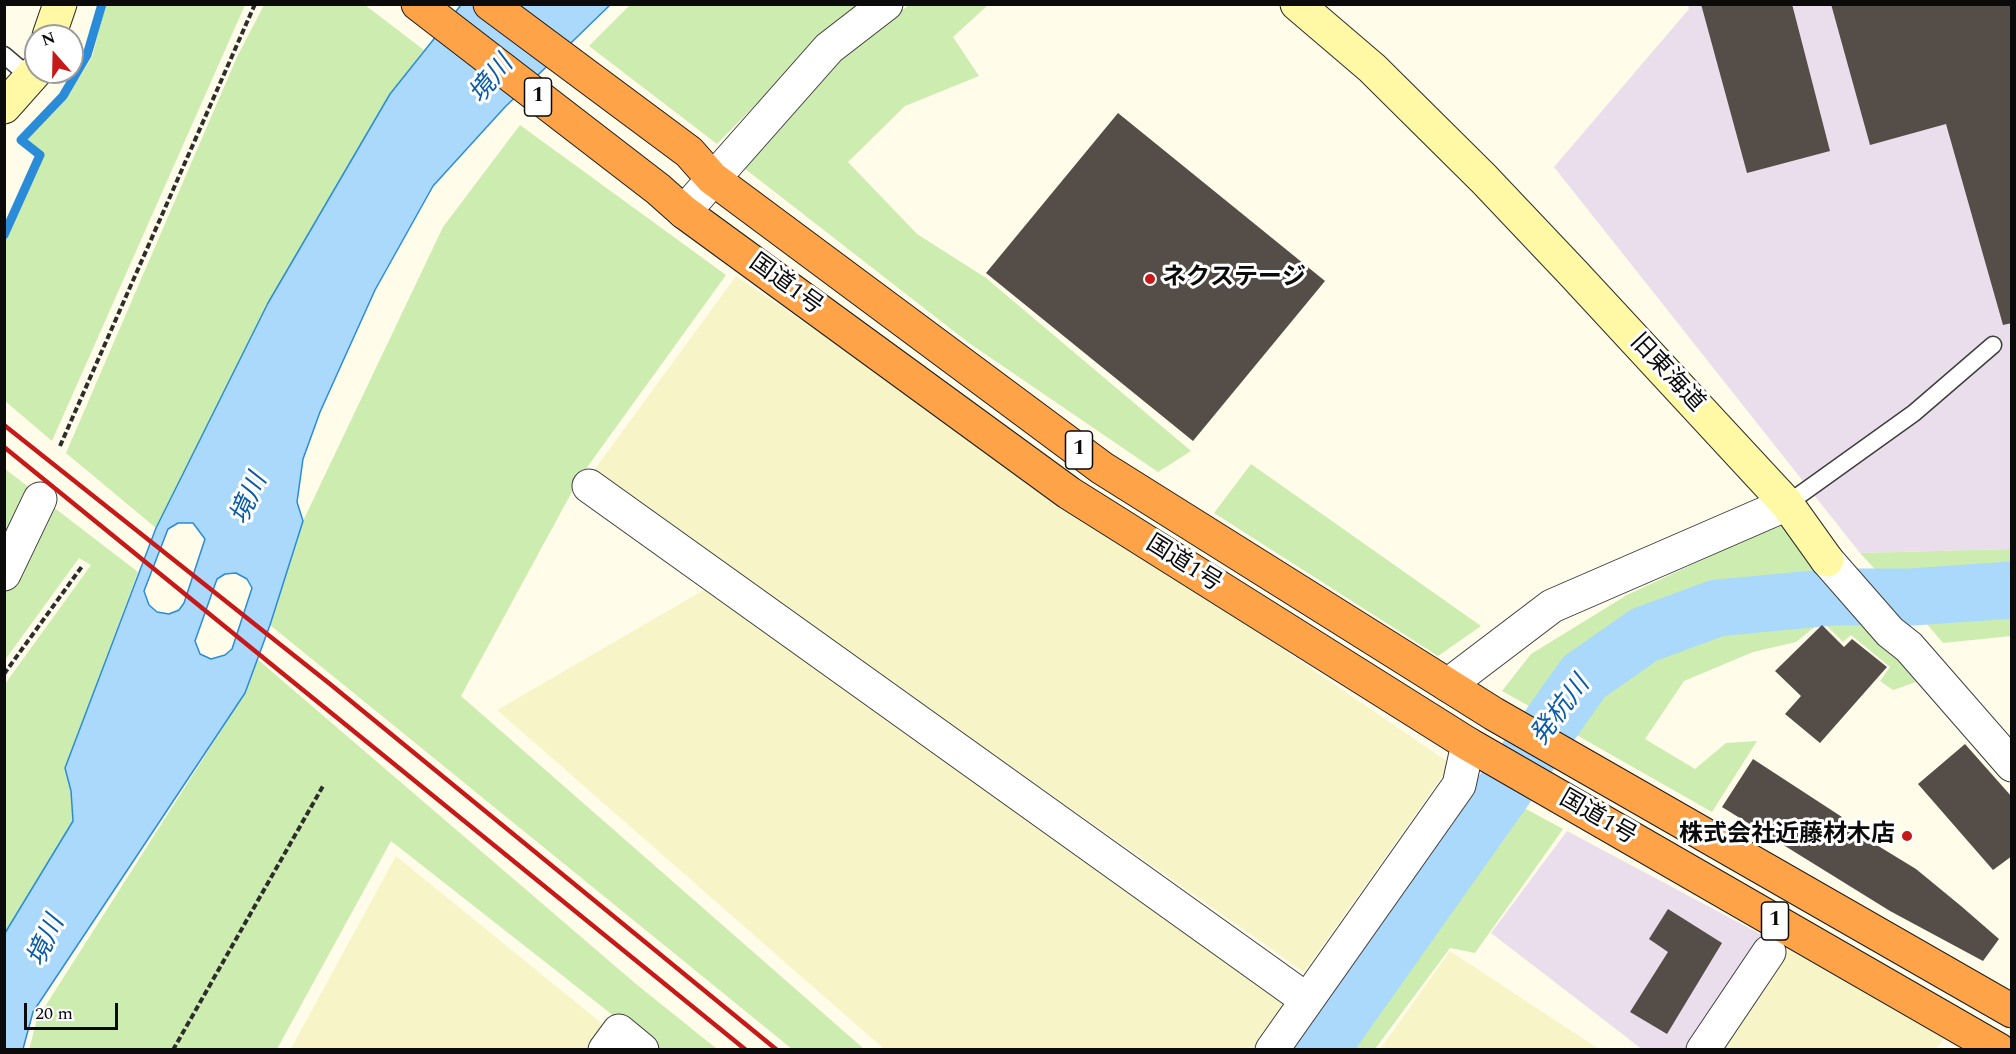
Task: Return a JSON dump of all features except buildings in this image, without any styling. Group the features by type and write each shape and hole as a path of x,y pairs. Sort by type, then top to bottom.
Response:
{"highway":[{"name":"国道1号","path":"418,4 658,189 684,212 1070,493 1468,744 1999,1050"},
{"name":"国道1号","path":"490,4 689,152 712,178 1102,468 1494,714 2012,1011"}],"street":[{"path":"53,24 60,4"},
{"path":"684,212 829,48 886,4"},
{"name":"旧東海道","path":"1297,4 1371,68 1484,179 1787,504 1827,560 1890,632 1909,647 2012,765"},
{"path":"4,107 24,84"},
{"path":"590,486 1307,1000"},
{"path":"4,574 40,499"},
{"path":"1448,685 1552,606 1787,504"},
{"path":"1272,1050 1459,785 1468,744"},
{"path":"1703,1050 1769,952"},
{"path":"605,1050 619,1031 642,1050"}],"lane":[{"path":"4,55 24,68"},
{"path":"1787,504 1914,413 1993,345"}],"path":[{"path":"60,446 255,4"},
{"path":"4,674 84,565"},
{"path":"174,1050 323,786"}],"shaded area":[{"path":"1688,5 2011,5 2011,549 1860,553 1554,167 1689,9"},
{"path":"736,276 1451,764 1304,972 592,473"},
{"path":"709,587 1288,1002 1253,1049 884,1049 497,710"},
{"path":"1567,831 1766,937 1685,1049 1643,1050 1491,933"},
{"path":"396,856 605,1026 587,1049 290,1050"},
{"path":"1787,946 1944,1038 1935,1050 1710,1050"},
{"path":"1450,951 1599,1049 1380,1049"}],"green space":[{"path":"106,5 245,5 52,441 5,401 5,241 44,155 25,140 66,99 75,84 84,84 84,70 92,57"},
{"path":"264,5 365,5 424,50 390,94 268,303 156,528 66,453 237,57"},
{"path":"630,5 862,5 823,36 717,144 589,46"},
{"path":"909,5 988,5 953,37 979,76 905,106 848,162 917,234 986,278 1191,451 1158,472 969,343 744,168 847,51"},
{"path":"520,125 726,275 580,477 461,696 864,1049 792,1049 270,625 303,521 443,227"},
{"path":"1251,464 1481,626 1438,656 1214,513"},
{"path":"5,469 34,491 5,552"},
{"path":"48,503 138,572 65,768 71,791 73,821 5,933 5,684 91,565 79,558 5,660 5,593"},
{"path":"1781,523 1830,578 1707,595 1635,625 1576,667 1536,710 1502,691 1531,654 1627,595"},
{"path":"2011,549 2011,574 1884,579 1860,553"},
{"path":"2011,604 2011,636 1943,643 1915,610"},
{"path":"1855,610 1916,682 1893,690 1880,681 1890,667 1851,635 1843,642 1822,621 1796,642 1753,652 1684,681 1645,739 1695,769 1726,743 1757,741 1712,812 1559,725 1588,691 1646,644 1719,620"},
{"path":"256,658 636,984 717,1049 656,1049 391,841 277,1049 29,1050 37,1019 245,693"},
{"path":"1454,766 1486,791 1298,1049 1258,1050"},
{"path":"1515,803 1563,829 1475,953 1450,948 1375,1049 1338,1049"}],"water":[{"name":"境川","path":"461,5 610,5 505,107 433,186 375,290 320,412 303,459 297,502 303,521 270,625 245,693 33,1012 23,1049 5,1050 5,933 73,821 71,791 65,768 156,528 268,303 390,94","holes":["178,523 193,523 205,539 184,603 179,610 169,614 157,612 149,605 144,591 168,529","236,573 247,579 252,588 232,649 225,655 211,659 200,654 195,641 217,579 225,574"]}],"waterway":[{"path":"4,235 40,155 21,140 63,96 87,55 102,4"},
{"name":"発杭川","path":"1320,1050 1584,677 1644,635 1717,608 1834,597 1912,597 2012,590"}],"railway":[{"path":"4,425 330,684 777,1050"},
{"path":"4,447 746,1050"}],"place":[{"name":"ネクステージ","path":"1150,279"},
{"name":"株式会社近藤材木店","path":"1907,836"}]}
